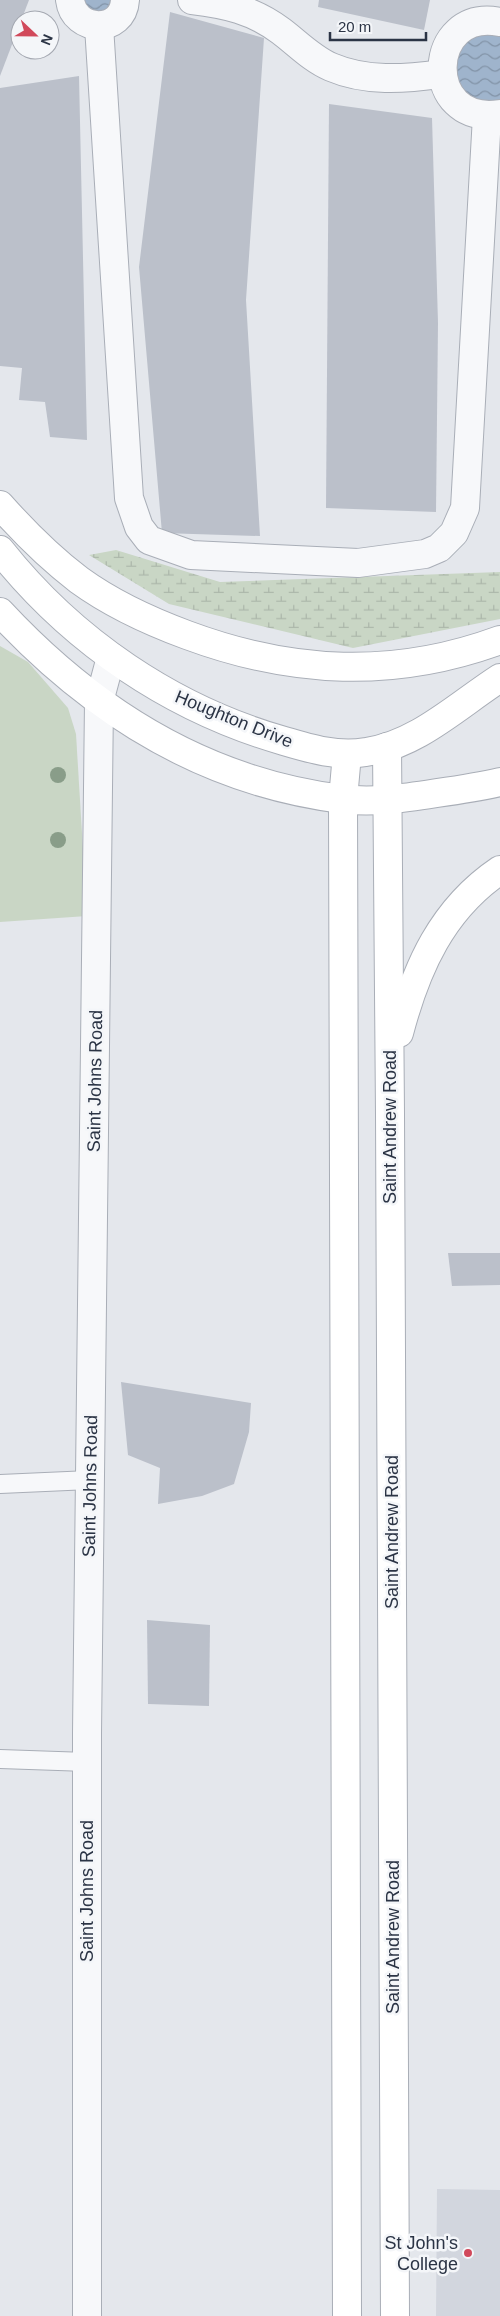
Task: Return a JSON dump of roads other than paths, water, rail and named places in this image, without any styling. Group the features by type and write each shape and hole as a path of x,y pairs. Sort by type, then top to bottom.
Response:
{"main road":[{"path":"0,505 42,549 97,592 121,607 173,630 230,649 261,657 314,666 370,668 423,662 500,640"},
{"name":"Houghton Drive","path":"0,550 29,584 91,642 153,685 202,710 263,735 312,749 347,754 387,747 414,735 439,720 500,678"},
{"path":"0,612 49,661 99,702 155,738 221,770 284,788 343,799 387,800 500,782"},
{"name":"Saint Andrew Road","path":"387,747 395,2316"},
{"path":"347,754 343,799 347,2316"},
{"path":"390,1114 397,1042 410,994 424,957 454,910 480,884 500,870"}],"street":[{"path":"70,0 73,13 83,22 99,26 113,22 121,13 125,0"},
{"path":"192,0 238,7 280,30 304,50 331,67 353,74 398,79 441,74"},
{"path":"99,26 129,498 139,527 149,540 191,555 358,563 425,554 439,548 454,533 465,508 493,115 466,110 449,95 441,74 442,58 448,42 460,30 494,14"},
{"name":"Saint Johns Road","path":"87,2316 90,1480 99,702 111,657"}],"lane":[{"path":"0,1484 90,1480"},
{"path":"0,1759 88,1762"}],"water":[{"path":"75,0 120,0 93,20"},
{"path":"500,30 500,105 463,102 452,47 470,31"}],"place":[{"name":"St John's College","path":"468,2253"}]}
